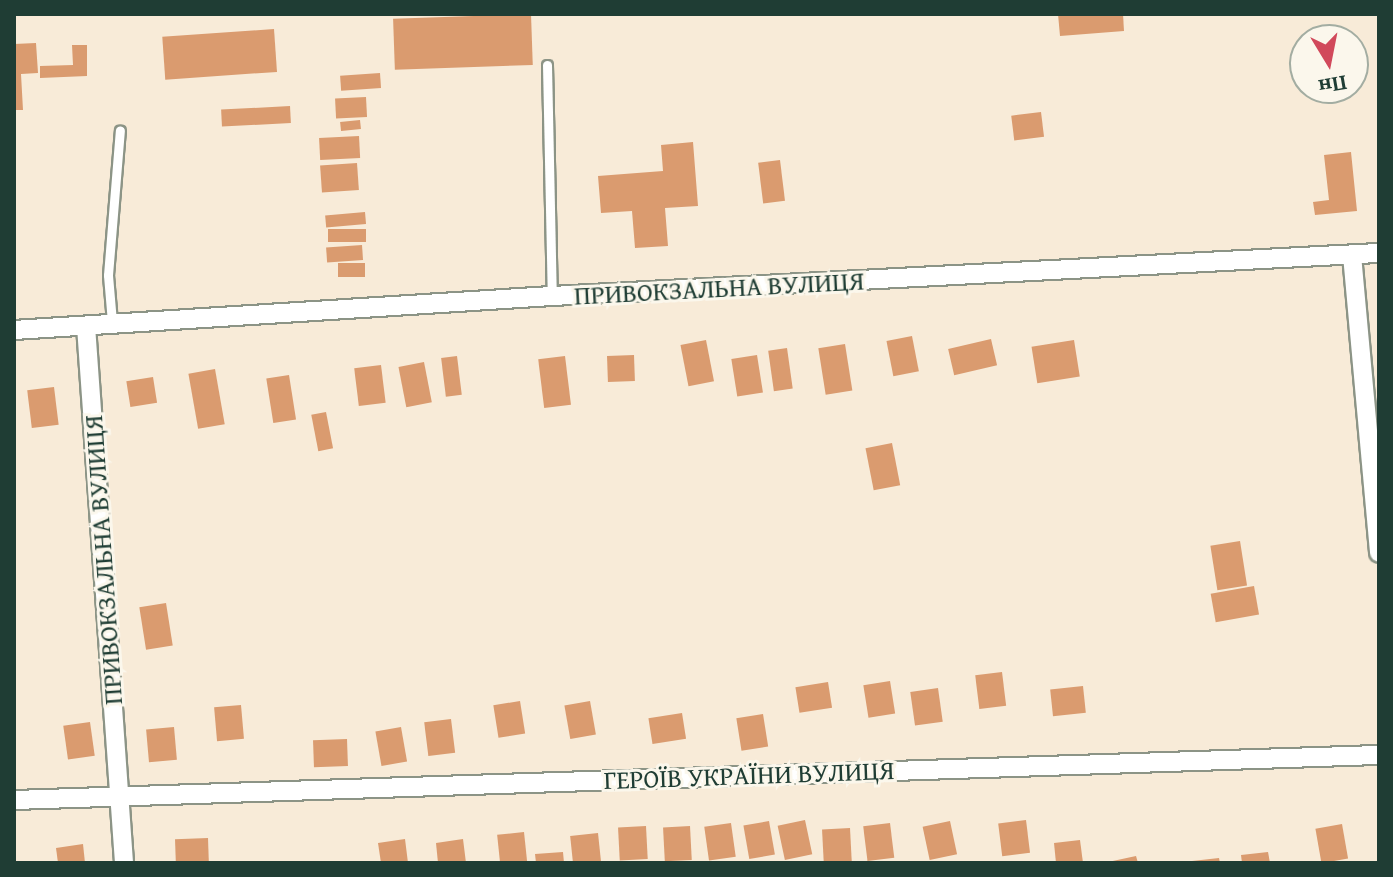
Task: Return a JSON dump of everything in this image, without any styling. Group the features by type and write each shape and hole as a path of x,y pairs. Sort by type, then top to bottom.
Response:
{"street":[{"name":"ПРИВОКЗАЛЬНА ВУЛИЦЯ","path":"14,330 552,296 1379,253"},
{"path":"1352,255 1379,553"},
{"name":"ПРИВОКЗАЛЬНА ВУЛИЦЯ","path":"86,326 119,795"},
{"name":"ГЕРОЇВ УКРАЇНИ ВУЛИЦЯ","path":"14,800 1379,755"},
{"path":"119,795 124,863"}],"lane":[{"path":"547,65 552,296"},
{"path":"112,322 108,275 120,130"}],"building":[{"path":"531,14 533,65 395,70 393,19"},
{"path":"1058,14 1123,14 1124,31 1060,36"},
{"path":"274,29 277,72 165,80 162,37"},
{"path":"36,43 38,73 21,74 23,110 14,110 14,44"},
{"path":"72,45 87,45 87,76 40,78 40,66 73,65"},
{"path":"380,73 381,88 341,91 340,76"},
{"path":"366,97 367,117 336,119 335,99"},
{"path":"290,106 291,123 222,127 221,110"},
{"path":"1041,112 1044,137 1014,140 1011,116"},
{"path":"360,120 361,129 341,131 340,122"},
{"path":"359,136 360,158 320,160 319,138"},
{"path":"693,142 698,206 665,208 668,246 635,248 632,211 601,213 598,176 663,171 661,145"},
{"path":"1351,152 1357,211 1315,215 1313,202 1329,200 1324,155"},
{"path":"780,160 785,201 763,203 758,163"},
{"path":"357,163 359,190 322,193 320,166"},
{"path":"365,212 366,224 326,227 325,215"},
{"path":"328,229 366,229 366,242 328,242"},
{"path":"362,245 363,260 327,262 326,248"},
{"path":"338,263 365,263 365,277 338,277"},
{"path":"912,336 919,371 893,376 886,341"},
{"path":"991,339 997,365 954,375 948,349"},
{"path":"706,340 714,381 688,386 680,345"},
{"path":"1074,340 1080,377 1037,383 1032,347"},
{"path":"845,344 852,390 826,395 818,348"},
{"path":"787,348 793,389 774,391 768,351"},
{"path":"634,355 635,381 608,382 607,356"},
{"path":"757,355 763,393 737,397 731,359"},
{"path":"457,356 462,395 446,397 441,358"},
{"path":"565,356 571,405 544,408 538,359"},
{"path":"424,362 432,402 406,407 398,367"},
{"path":"381,365 386,403 359,406 354,368"},
{"path":"215,369 225,424 198,429 188,374"},
{"path":"289,375 296,419 273,423 266,379"},
{"path":"153,377 157,403 130,407 126,381"},
{"path":"54,387 59,425 32,428 27,390"},
{"path":"326,412 333,448 318,451 311,415"},
{"path":"892,443 900,485 874,490 865,448"},
{"path":"1240,541 1247,585 1217,590 1210,546"},
{"path":"1254,586 1259,615 1216,622 1211,594"},
{"path":"166,603 173,645 146,650 139,607"},
{"path":"1002,672 1006,706 979,709 975,675"},
{"path":"890,681 895,714 868,718 863,685"},
{"path":"828,682 832,708 799,713 795,687"},
{"path":"1083,686 1086,713 1053,716 1050,689"},
{"path":"938,688 943,722 915,726 910,692"},
{"path":"520,701 525,734 498,738 493,705"},
{"path":"590,701 596,734 570,739 564,706"},
{"path":"241,705 244,739 217,741 214,707"},
{"path":"682,713 686,739 652,744 648,718"},
{"path":"763,714 768,747 741,751 736,718"},
{"path":"451,719 455,753 428,756 424,722"},
{"path":"90,722 95,756 68,759 63,726"},
{"path":"174,727 177,760 149,762 146,729"},
{"path":"401,727 407,761 381,766 375,732"},
{"path":"347,739 348,766 314,767 313,740"},
{"path":"805,820 812,854 785,860 778,826"},
{"path":"1026,820 1030,853 1002,856 998,823"},
{"path":"769,821 775,854 749,859 743,826"},
{"path":"950,821 957,854 930,860 923,827"},
{"path":"731,823 736,857 709,860 704,827"},
{"path":"890,823 894,858 867,861 863,826"},
{"path":"1342,824 1348,858 1321,863 1315,829"},
{"path":"646,826 648,859 620,860 618,827"},
{"path":"690,826 692,860 665,861 663,827"},
{"path":"850,828 852,861 824,862 822,829"},
{"path":"524,832 527,863 500,863 497,835"},
{"path":"598,833 601,863 573,863 570,836"},
{"path":"208,838 209,863 176,863 175,839"},
{"path":"405,839 408,863 381,863 378,843"},
{"path":"463,839 466,863 438,863 436,843"},
{"path":"1080,840 1083,863 1056,863 1054,843"},
{"path":"83,844 85,863 58,863 56,848"},
{"path":"563,852 564,863 536,863 535,854"},
{"path":"1268,852 1270,863 1242,863 1241,855"},
{"path":"1136,856 1138,863 1108,863 1108,862"},
{"path":"1219,858 1220,863 1192,863 1192,861"}]}
